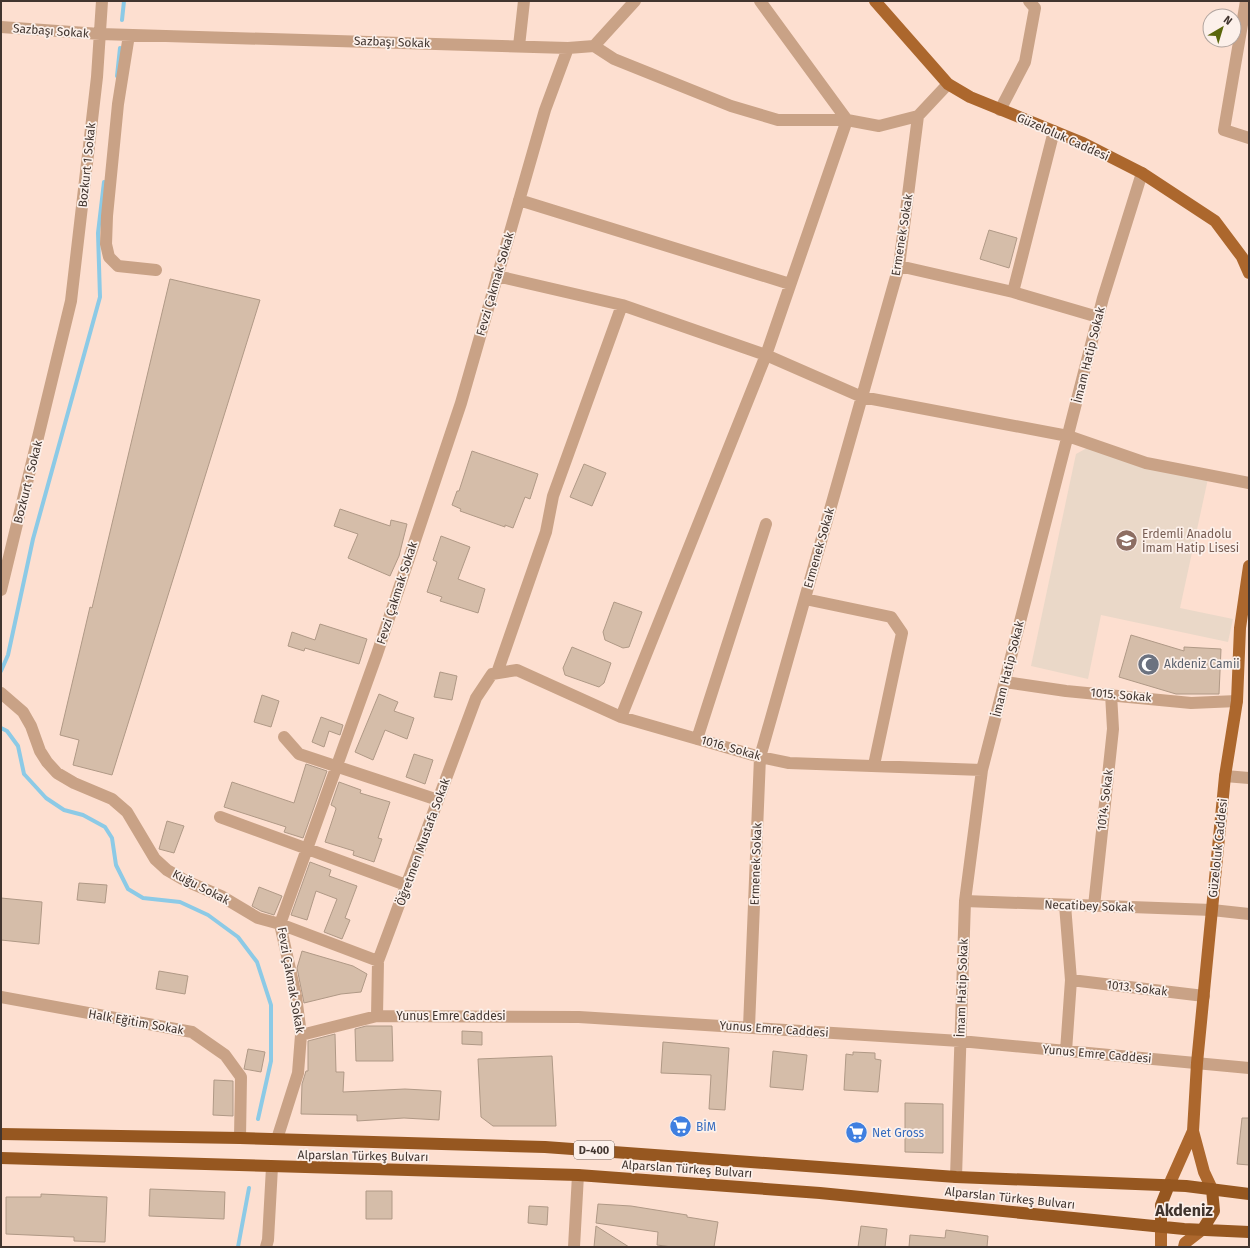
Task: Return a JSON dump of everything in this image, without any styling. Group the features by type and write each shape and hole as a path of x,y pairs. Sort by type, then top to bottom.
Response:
{"highway":[{"name":"Alparslan Türkeş Bulvarı","path":"1,1134 240,1138 545,1147 956,1177 1169,1185 1249,1194"},
{"name":"Alparslan Türkeş Bulvarı","path":"1,1158 578,1175 820,1193 1161,1227 1249,1232"},
{"path":"1161,1227 1161,1205 1169,1185"},
{"path":"1203,1229 1214,1211 1212,1189"}],"main road":[{"name":"Güzeloluk Caddesi","path":"875,1 948,84 970,97 1083,143 1142,173 1216,221 1242,257 1249,273"},
{"name":"Güzeloluk Caddesi","path":"1212,1189 1204,1172 1193,1131 1197,1063 1225,776 1237,701 1249,566"},
{"name":"Güzeloluk Caddesi","path":"1169,1185 1193,1131"},
{"path":"1161,1227 1161,1247"},
{"path":"1184,1247 1185,1243 1203,1229"}],"street":[{"name":"Bozkurt 1 Sokak","path":"1,590 71,301 79,249 97,77 102,1"},
{"path":"519,46 524,1"},
{"path":"635,1 594,46 614,58 731,106 778,120 846,120 879,126 918,116 948,84"},
{"path":"760,1 846,120"},
{"path":"1000,110 1025,62 1035,8 1029,1"},
{"path":"1246,1 1224,130 1249,138"},
{"name":"Sazbaşı Sokak","path":"1,27 100,34"},
{"path":"100,34 129,35"},
{"name":"Bozkurt 1 Sokak","path":"129,35 118,104 107,216 106,244 109,257 118,266 156,270"},
{"name":"Sazbaşı Sokak","path":"129,35 568,48 594,46"},
{"name":"Fevzi Çakmak Sokak","path":"277,1139 298,1073 301,1035 296,996 280,924 377,654 461,402 545,110 568,48"},
{"name":"Ermenek Sokak","path":"749,1027 760,757 899,266 918,116"},
{"path":"621,717 766,355 846,120"},
{"path":"1013,292 1054,131"},
{"name":"İmam Hatip Sokak","path":"956,1177 965,901 982,770 1098,317 1142,173"},
{"path":"519,200 790,284"},
{"path":"899,266 1013,292 1098,317"},
{"path":"497,276 622,305 766,355 862,397 1068,436 1146,463 1249,483"},
{"name":"Öğretmen Mustafa Sokak","path":"377,1016 378,961 476,698 495,673 546,532 553,496 622,305"},
{"path":"697,739 766,524"},
{"path":"805,599 891,617 902,633 874,765"},
{"name":"1016. Sokak","path":"495,673 517,670 621,717 760,757 789,763 982,770"},
{"name":"1015. Sokak","path":"1005,682 1191,703 1237,701"},
{"name":"Kuğu Sokak","path":"1,693 23,712 31,726 40,751 47,762 58,773 74,783 112,799 127,812 155,859 168,870 186,881 222,896 258,918 280,924 378,961"},
{"name":"1014. Sokak","path":"1094,906 1113,729 1111,694"},
{"path":"284,737 300,754 438,800"},
{"path":"1225,776 1249,778"},
{"path":"220,817 406,885"},
{"name":"Necatibey Sokak","path":"965,901 1212,910 1249,914"},
{"path":"1065,905 1071,980 1066,1051"},
{"name":"1013. Sokak","path":"1071,980 1204,996"},
{"name":"Halk Eğitim Sokak","path":"1,997 192,1032 225,1055 241,1077 240,1138"},
{"name":"Yunus Emre Caddesi","path":"301,1035 377,1016 579,1017 960,1041 1249,1068"},
{"path":"266,1247 268,1240 272,1167"},
{"path":"574,1247 578,1175"}],"shaded area":[{"name":"Erdemli Anadolu İmam Hatip Lisesi","path":"1087,448 1209,474 1180,608 1233,619 1228,642 1101,615 1088,679 1031,666 1076,454"}],"building":[{"path":"989,230 1017,238 1009,268 980,259"},
{"path":"170,279 260,300 112,775 73,765 79,740 60,735 90,607 92,608"},
{"path":"472,451 538,474 530,499 525,497 513,528 505,525 505,527 460,511 461,509 452,505 457,491 459,491"},
{"path":"584,464 606,473 592,506 570,497"},
{"path":"340,509 390,526 391,520 407,524 399,556 390,576 348,558 358,534 334,526"},
{"path":"441,536 470,547 458,579 485,589 478,613 440,601 442,597 427,592 437,562 433,560"},
{"path":"614,602 642,612 629,647 623,648 605,640 603,632"},
{"path":"320,624 367,639 359,664 305,648 304,651 288,646 292,632 315,640"},
{"path":"1131,635 1184,651 1184,647 1221,649 1219,694 1176,694 1119,677"},
{"path":"572,647 611,663 604,683 599,687 565,675 563,668"},
{"path":"440,672 457,676 452,700 434,697"},
{"path":"379,694 398,702 394,711 414,718 407,739 385,730 373,760 355,752"},
{"path":"262,695 279,701 271,727 254,722"},
{"path":"321,717 343,725 340,735 329,731 324,747 312,742"},
{"path":"414,754 433,760 425,784 406,777"},
{"path":"306,764 327,771 303,838 284,832 286,827 224,807 232,782 294,803"},
{"path":"339,782 361,790 360,793 390,802 378,838 382,839 374,862 353,855 354,851 325,842 336,809 331,805"},
{"path":"167,821 184,826 174,853 159,849"},
{"path":"310,862 331,870 329,876 357,886 345,918 350,920 342,939 324,932 337,899 316,891 307,920 291,915"},
{"path":"79,883 107,885 105,903 77,900"},
{"path":"259,887 282,896 274,915 261,911 252,906"},
{"path":"1,898 42,902 39,944 1,940"},
{"path":"302,951 353,966 367,974 361,992 341,994 304,1003 297,968"},
{"path":"159,971 188,976 185,994 156,989"},
{"path":"366,1026 392,1026 393,1061 356,1061 355,1029"},
{"path":"462,1031 482,1032 482,1045 462,1044"},
{"path":"335,1034 336,1072 344,1072 343,1092 405,1089 441,1091 439,1120 404,1118 357,1121 357,1115 301,1114 302,1084 306,1071 308,1071 308,1041"},
{"path":"663,1042 729,1048 725,1110 709,1109 711,1075 661,1073"},
{"path":"248,1049 265,1052 261,1072 244,1069"},
{"path":"773,1051 807,1055 803,1090 770,1087"},
{"path":"853,1052 875,1053 875,1059 881,1060 878,1092 844,1090 846,1054 853,1055"},
{"path":"552,1056 556,1126 493,1126 481,1117 478,1059"},
{"path":"214,1080 233,1081 233,1116 213,1115"},
{"path":"905,1103 943,1104 943,1153 905,1152"},
{"path":"1242,1118 1249,1118 1249,1165 1237,1164"},
{"path":"150,1189 225,1192 224,1219 149,1216"},
{"path":"366,1191 392,1191 392,1219 366,1219"},
{"path":"41,1194 107,1197 105,1242 74,1241 74,1237 6,1234 6,1197 41,1197"},
{"path":"598,1204 631,1206 687,1215 687,1217 718,1222 714,1247 672,1247 657,1245 658,1232 596,1223"},
{"path":"529,1206 548,1207 547,1225 528,1223"},
{"path":"596,1226 629,1247 594,1247"},
{"path":"861,1226 887,1229 885,1247 858,1247"},
{"path":"946,1230 988,1236 987,1247 909,1247 910,1235 945,1238"}],"waterway":[{"path":"122,20 124,1"},
{"path":"117,76 120,48"},
{"path":"1,671 8,655 33,539 100,297 98,233 104,182"},
{"path":"1,728 7,731 18,746 24,774 46,798 64,810 83,815 105,827 112,838 116,865 128,889 143,898 180,902 208,915 238,937 257,962 271,1005 271,1061 258,1119"},
{"path":"238,1247 249,1188"}],"place":[{"name":"Erdemli Anadolu İmam Hatip Lisesi","path":"1126,541"},
{"name":"Akdeniz Camii","path":"1149,664"},
{"name":"BİM","path":"681,1127"},
{"name":"Net Gross","path":"857,1133"}],"district":[{"name":"Akdeniz","path":"1184,1210"}]}
